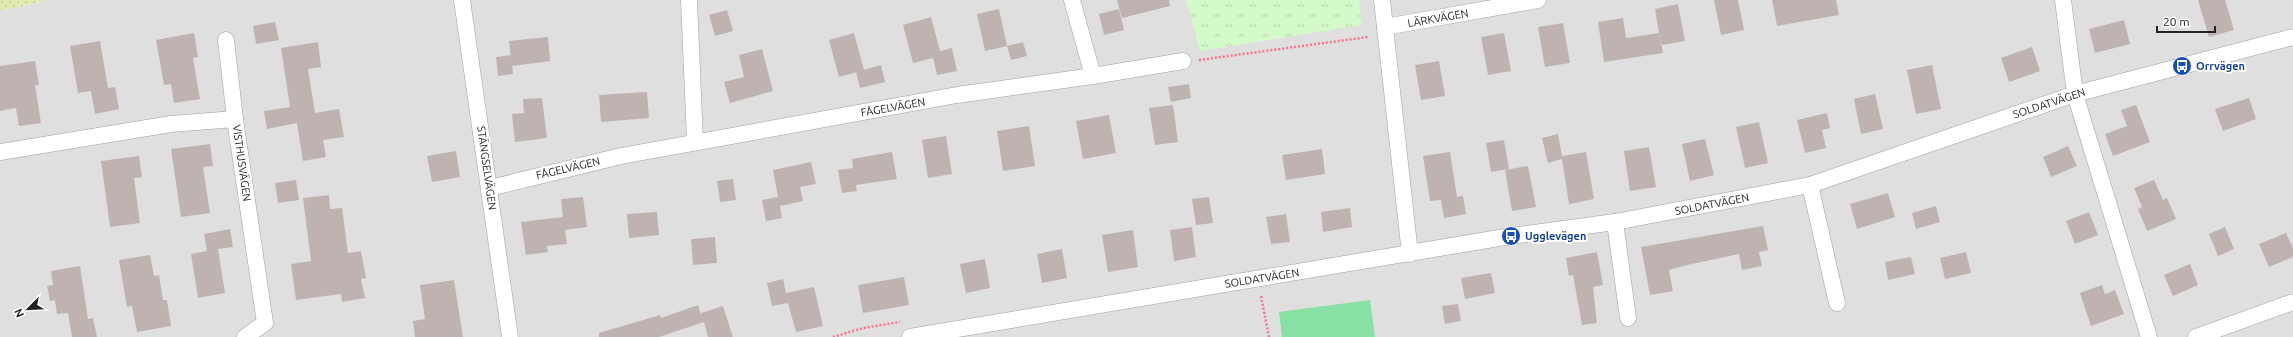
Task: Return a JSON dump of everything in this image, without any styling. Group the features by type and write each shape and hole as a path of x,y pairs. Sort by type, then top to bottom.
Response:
{"street":[{"name":"STÄNGSELVÄGEN","path":"462,0 490,188 510,337"},
{"path":"689,0 695,142"},
{"path":"1072,0 1093,76"},
{"path":"1382,0 1410,254"},
{"name":"LÄRKVÄGEN","path":"1385,30 1538,0"},
{"path":"2063,0 2075,94 2149,337"},
{"name":"SOLDATVÄGEN","path":"910,337 1511,236 1615,222 1810,186 2075,94 2293,37"},
{"path":"226,40 236,119"},
{"name":"FÅGELVÄGEN","path":"490,188 621,156 695,142 957,95 1093,76 1183,61"},
{"name":"VISTHUSVÄGEN","path":"0,152 171,124 236,119 265,323 245,337"},
{"path":"1810,186 1837,303"},
{"path":"1615,222 1628,318"},
{"path":"2196,337 2293,302"}],"path":[{"path":"1183,61 1385,30"},
{"path":"1258,279 1268,337"},
{"path":"833,337 863,328 901,322"}],"shaded area":[{"path":"49,0 2293,0 2293,337 0,337 0,11"}],"green space":[{"path":"0,0 49,0 0,11"},
{"path":"1186,0 1359,0 1362,25 1200,51"},
{"path":"1370,300 1375,337 1282,337 1279,312"}],"building":[{"path":"1117,0 1169,0 1170,6 1122,18"},
{"path":"1714,0 1738,0 1744,30 1721,35"},
{"path":"1772,0 1836,0 1839,15 1777,26"},
{"path":"2198,0 2225,0 2234,30 2209,37"},
{"path":"1678,4 1685,41 1662,45 1655,9"},
{"path":"999,9 1007,46 985,51 977,14"},
{"path":"1119,9 1124,30 1104,35 1099,14"},
{"path":"727,10 733,31 715,36 709,15"},
{"path":"931,17 940,51 952,48 957,71 937,75 933,58 913,63 903,25"},
{"path":"1623,18 1626,38 1659,33 1663,53 1604,62 1598,22"},
{"path":"2124,20 2130,44 2095,53 2089,29"},
{"path":"275,22 279,40 256,44 253,26"},
{"path":"1563,23 1570,63 1545,67 1538,27"},
{"path":"194,33 198,57 193,58 200,99 174,103 171,84 164,85 156,40"},
{"path":"854,33 864,70 839,77 829,40"},
{"path":"1504,33 1511,71 1488,75 1481,37"},
{"path":"548,37 550,61 512,66 509,41"},
{"path":"100,41 108,88 115,87 119,109 95,114 91,91 78,93 70,46"},
{"path":"318,42 321,67 308,69 315,113 339,109 344,137 323,140 326,157 303,161 297,123 267,129 264,111 290,107 281,48"},
{"path":"1023,42 1027,56 1011,60 1007,46"},
{"path":"2032,47 2040,71 2009,82 2001,58"},
{"path":"762,49 773,91 730,103 724,82 744,77 739,55"},
{"path":"511,55 513,74 498,76 496,57"},
{"path":"35,61 39,85 35,85 41,123 19,126 16,108 0,111 0,66"},
{"path":"1439,61 1445,96 1421,100 1415,65"},
{"path":"881,65 885,82 860,88 856,72"},
{"path":"1932,65 1941,109 1916,114 1907,70"},
{"path":"1189,84 1191,98 1171,102 1168,87"},
{"path":"647,92 649,118 601,122 599,95"},
{"path":"1875,94 1883,129 1861,134 1854,99"},
{"path":"542,98 547,138 515,142 512,114 524,113 523,99"},
{"path":"2249,98 2256,119 2223,131 2215,109"},
{"path":"1173,105 1178,142 1155,145 1149,108"},
{"path":"2136,105 2150,142 2113,156 2105,134 2127,126 2121,110"},
{"path":"1827,113 1830,128 1822,130 1826,148 1805,153 1797,120"},
{"path":"1109,115 1116,153 1083,159 1076,121"},
{"path":"1759,122 1768,163 1745,168 1736,127"},
{"path":"1029,126 1035,166 1003,171 997,131"},
{"path":"1558,134 1562,156 1586,152 1594,199 1569,204 1562,159 1548,163 1542,138"},
{"path":"946,136 952,174 928,178 922,140"},
{"path":"1705,139 1714,175 1690,181 1682,144"},
{"path":"1504,140 1509,169 1491,172 1486,143"},
{"path":"210,144 213,166 203,167 210,213 181,217 171,149"},
{"path":"2068,146 2077,166 2051,177 2043,157"},
{"path":"1649,147 1656,187 1630,191 1624,151"},
{"path":"1322,149 1325,174 1286,180 1282,155"},
{"path":"456,151 460,177 432,182 427,156"},
{"path":"892,152 897,179 856,185 857,191 842,193 838,170 853,168 852,159"},
{"path":"1450,152 1457,197 1463,196 1466,214 1444,218 1441,200 1430,201 1423,156"},
{"path":"139,156 142,177 134,178 140,223 110,227 101,161"},
{"path":"811,162 816,184 800,187 803,201 780,206 782,218 766,221 762,200 778,197 773,170"},
{"path":"1528,166 1536,207 1512,211 1505,170"},
{"path":"733,179 736,200 720,202 717,181"},
{"path":"296,180 299,200 278,203 275,183"},
{"path":"2154,180 2163,200 2167,198 2176,219 2147,231 2138,209 2142,207 2134,188"},
{"path":"1888,193 1895,217 1857,229 1850,204"},
{"path":"329,195 330,209 342,208 348,253 361,251 366,278 361,279 365,298 342,302 341,294 296,300 291,264 311,261 303,198"},
{"path":"583,197 587,227 565,230 567,244 547,246 548,252 526,255 521,222 563,217 561,199"},
{"path":"1209,197 1213,223 1196,225 1192,199"},
{"path":"1936,206 1940,222 1916,229 1912,213"},
{"path":"1350,208 1352,227 1323,232 1321,212"},
{"path":"657,212 659,235 629,238 627,214"},
{"path":"2089,212 2098,235 2075,244 2066,221"},
{"path":"1286,214 1290,242 1271,244 1266,217"},
{"path":"1763,226 1768,250 1759,252 1762,266 1742,270 1739,254 1687,265 1669,270 1673,291 1650,295 1641,247"},
{"path":"1192,227 1196,257 1174,261 1170,230"},
{"path":"2225,227 2234,249 2218,256 2209,234"},
{"path":"230,229 233,247 218,249 225,293 198,298 191,254 207,251 204,234"},
{"path":"1133,230 1138,267 1108,272 1102,235"},
{"path":"2286,233 2293,248 2293,257 2269,267 2259,244"},
{"path":"715,237 717,263 693,265 691,239"},
{"path":"1062,249 1067,278 1042,283 1037,254"},
{"path":"1597,252 1603,285 1593,287 1597,323 1582,325 1573,275 1569,276 1566,258"},
{"path":"1966,252 1971,273 1945,279 1940,258"},
{"path":"150,255 154,276 159,275 163,300 167,300 171,326 137,332 132,306 127,307 119,260"},
{"path":"1911,257 1915,274 1888,280 1885,262"},
{"path":"985,259 990,288 966,293 960,264"},
{"path":"2190,264 2198,285 2173,296 2164,275"},
{"path":"80,266 88,319 93,318 97,337 72,337 68,313 57,314 55,300 50,301 47,286 53,285 51,271"},
{"path":"1491,273 1495,293 1465,299 1461,278"},
{"path":"904,277 909,305 863,313 858,285"},
{"path":"783,279 786,293 814,287 823,326 796,332 788,303 772,306 767,283"},
{"path":"454,280 463,337 415,337 413,321 425,319 420,285"},
{"path":"2102,285 2105,294 2115,290 2124,314 2091,326 2080,293"},
{"path":"1458,304 1461,321 1445,324 1442,306"},
{"path":"698,305 701,315 701,313 723,306 733,337 708,337 704,322 659,337 599,337 599,333 660,315 661,318"}],"place":[{"name":"Orrvägen","path":"2182,66"},
{"name":"Ugglevägen","path":"1511,236"}]}
